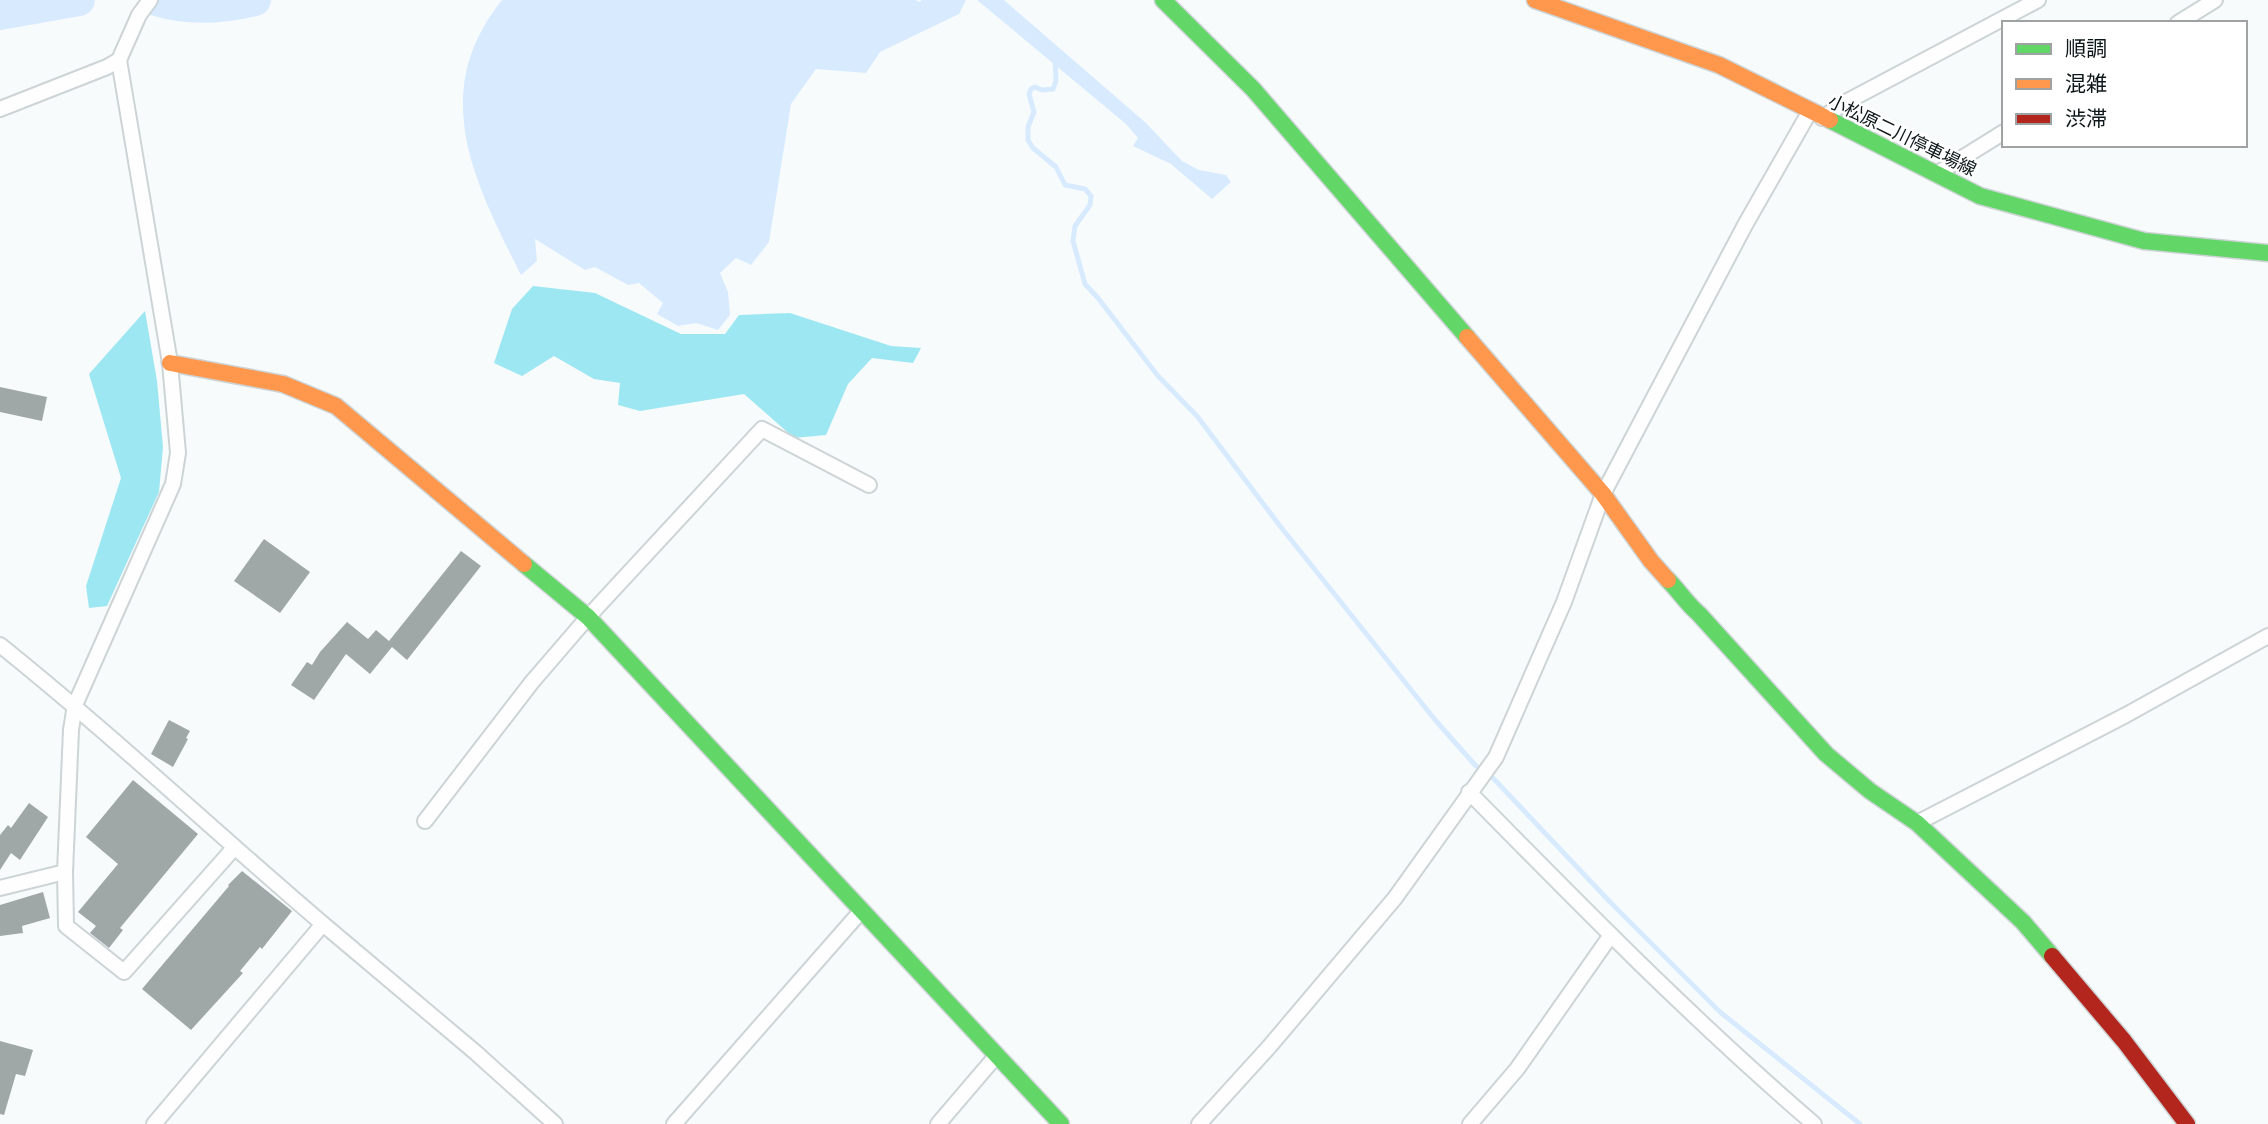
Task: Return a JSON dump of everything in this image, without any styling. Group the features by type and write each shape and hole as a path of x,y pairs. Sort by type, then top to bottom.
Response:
{"street":[{"path":"1163,0 1253,89 1603,494 1651,561 1684,601 1699,614 1826,754 1870,791 1917,823 2023,922 2123,1041 2187,1124"},
{"name":"小松原二川停車場線","path":"1535,0 1719,65 1980,196 2144,241 2268,253"},
{"path":"1199,1124 1395,898 1496,757 1564,602 1603,494 1745,225 1816,115 1846,103 2038,0"},
{"path":"2181,21 2215,0"},
{"path":"0,109 119,60 147,4"},
{"path":"119,60 170,363 178,453 173,484 75,705 71,730 65,872 66,926 124,972 234,848"},
{"path":"1938,173 2002,133"},
{"path":"170,363 282,384 336,406 589,617 1061,1124"},
{"path":"425,821 532,682 762,429 869,485"},
{"path":"1917,823 2126,715 2268,636"},
{"path":"0,645 75,705 234,848 475,1052 555,1124"},
{"path":"1473,787 1611,934 1751,1070 1814,1124"},
{"path":"0,888 65,872"},
{"path":"674,1124 862,910"},
{"path":"154,1124 323,924"},
{"path":"1469,1124 1517,1069 1611,934"},
{"path":"938,1124 997,1055"}],"shaded area":[{"path":"502,0 966,0 959,14 880,52 866,73 816,69 791,104 769,242 751,265 736,258 720,273 728,292 730,315 718,330 696,323 678,326 657,314 663,303 639,283 628,285 595,267 585,270 535,239 537,261 521,275 475,172 466,138 463,104 467,69 479,35"},
{"path":"977,0 1004,0 1146,123 1182,161 1199,170 1226,175 1231,182 1212,199 1171,164 1133,146 1138,138 1126,124"},
{"path":"533,286 595,293 681,334 725,334 739,315 790,313 891,346 921,348 913,363 872,358 848,384 826,435 794,438 744,394 640,411 618,405 620,383 594,379 554,356 522,376 494,363 512,309"},
{"path":"145,311 157,381 163,447 159,492 107,606 89,608 86,586 121,478 89,374"}],"building":[{"path":"0,387 47,397 42,421 0,412"},
{"path":"264,539 310,572 280,613 234,581"},
{"path":"461,551 481,566 407,660 392,647 370,674 346,654 314,700 291,685 307,662 312,665 347,622 368,639 376,630 389,641"},
{"path":"169,720 190,731 173,767 151,754"},
{"path":"133,780 198,834 120,928 123,930 109,948 90,933 96,926 78,912 118,864 86,837"},
{"path":"29,803 48,817 20,860 11,853 0,870 0,835 8,825 11,828"},
{"path":"242,871 292,911 262,949 260,947 240,971 243,973 191,1030 142,989"},
{"path":"43,892 50,918 22,926 23,933 0,936 0,905"},
{"path":"0,1041 33,1050 25,1076 16,1074 4,1115 0,1114"}],"waterway":[{"path":"0,14 79,0"},
{"path":"156,0 205,7 255,0"},
{"path":"1055,59 1056,81 1053,89 1042,90 1035,87 1029,94 1034,112 1028,127 1028,140 1033,148 1056,167 1065,185 1085,189 1091,196 1090,205 1075,226 1073,241 1085,284 1158,376 1197,416 1280,526 1436,721 1475,765 1494,779 1611,903 1720,1012 1860,1124"}],"traffic: fast":[{"path":"1163,0 1253,89 1467,337"},
{"path":"1830,120 1980,196 2144,241 2268,253"},
{"path":"524,564 588,617 1061,1124"},
{"path":"1668,580 1826,754 1870,791 1917,823 2023,922 2052,956"}],"traffic: slow":[{"path":"1535,0 1719,65 1830,120"},
{"path":"1467,337 1603,494 1651,561 1668,580"},
{"path":"170,363 283,384 336,406 524,564"}],"traffic: jam":[{"path":"2052,956 2124,1041 2187,1124"}]}
